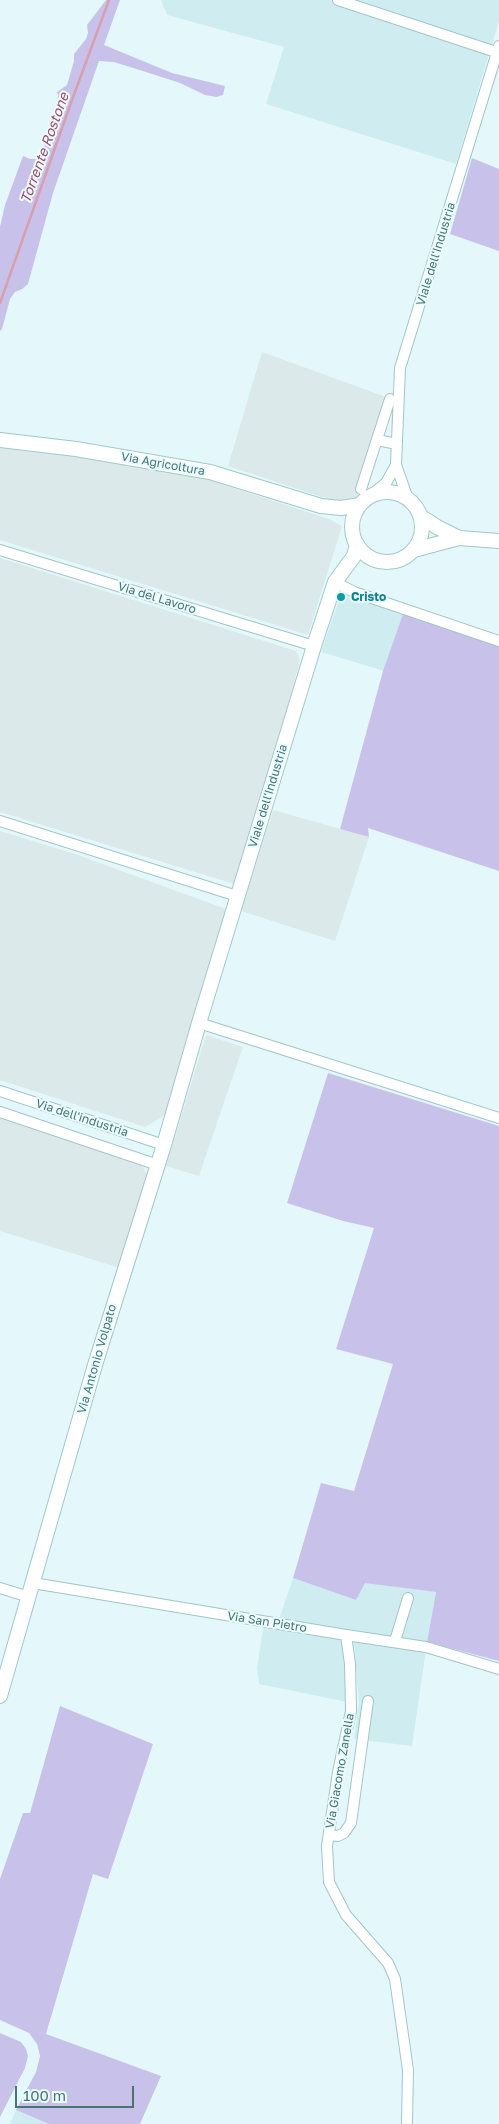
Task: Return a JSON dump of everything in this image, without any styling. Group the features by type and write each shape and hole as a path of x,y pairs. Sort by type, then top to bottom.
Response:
{"street":[{"path":"338,0 498,49"},
{"name":"Viale dell'Industria","path":"420,516 416,506 408,499 396,465 400,368 498,49"},
{"path":"364,497 377,440 390,399"},
{"name":"Via Agricoltura","path":"0,440 76,449 210,472 321,506 341,508 364,497"},
{"path":"377,440 397,444"},
{"path":"364,497 386,483 396,465"},
{"path":"364,497 390,492 408,499"},
{"name":"Viale dell'Industria","path":"199,1023 314,646 338,576 354,556 355,538 353,522 364,497"},
{"name":"Via Agricoltura","path":"321,506 340,518 355,538"},
{"path":"420,516 458,538"},
{"path":"414,550 422,534 420,516"},
{"path":"355,538 372,558 391,562"},
{"path":"499,541 458,538 414,550 399,560 364,563 338,576 354,592 499,641"},
{"name":"Via del Lavoro","path":"0,550 314,646"},
{"path":"0,821 237,896"},
{"path":"199,1023 499,1118"},
{"name":"Via Antonio Volpato","path":"0,1696 95,1365 158,1165 199,1023"},
{"name":"Via dell'industria","path":"0,1091 164,1145"},
{"name":"Via dell'industria","path":"0,1112 158,1165"},
{"name":"Via San Pietro","path":"33,1583 346,1635 426,1646 499,1669"},
{"path":"0,1588 29,1597"},
{"path":"395,1641 408,1601"},
{"name":"Via Giacomo Zanella","path":"346,1635 350,1664 351,1711 338,1772 327,1846 329,1882 346,1915 388,1963 395,1978 408,2070 407,2124"},
{"path":"329,1834 338,1836 344,1833 350,1823 368,1702"}],"shaded area":[{"path":"106,0 120,0 104,45 172,73 225,86 223,95 216,97 205,95 180,83 149,73 114,62 99,61 53,193 28,284 15,292 10,299 0,331 0,227 5,205 23,156 30,159 41,159 48,132 57,127 61,107 57,92 67,85 74,61 74,54 86,39 88,33 87,25"},
{"path":"161,0 499,0 499,21 456,164 266,104 284,47 167,15"},
{"path":"472,158 499,169 499,251 450,234"},
{"path":"262,352 386,397 356,499 343,504 228,466"},
{"path":"0,438 157,463 329,519 342,526 308,635 0,540"},
{"path":"0,558 296,651 300,660 282,728 260,806 234,884 0,812"},
{"path":"342,591 404,611 384,671 321,652"},
{"path":"404,611 421,620 499,646 499,871 368,828 369,837 340,829 383,671"},
{"path":"273,810 369,837 335,941 241,911"},
{"path":"0,831 75,854 226,909 209,976 167,1114 145,1127 0,1080"},
{"path":"206,1035 243,1047 199,1176 166,1166"},
{"path":"328,1073 499,1126 499,1661 427,1642 436,1592 365,1583 356,1600 293,1578 321,1483 354,1491 393,1364 336,1349 374,1228 343,1221 287,1203"},
{"path":"0,1115 142,1165 148,1178 120,1268 0,1231"},
{"path":"293,1578 356,1600 364,1582 436,1592 427,1642 279,1619"},
{"path":"264,1623 345,1638 347,1702 259,1684 257,1668"},
{"path":"371,1641 426,1650 412,1746 354,1739 359,1702 354,1642"},
{"path":"60,1706 153,1744 108,1879 93,1874 46,2034 161,2076 140,2124 49,2124 16,2110 36,2072 40,2056 37,2044 29,2033 0,2020 0,1879 23,1813 30,1813"},
{"path":"0,2033 21,2042 28,2056 25,2068 0,2117"},
{"path":"16,2110 49,2124 10,2124"}],"waterway":[{"name":"Torrente Rostone","path":"0,303 109,0"}],"place":[{"name":"Cristo","path":"341,597"}]}
